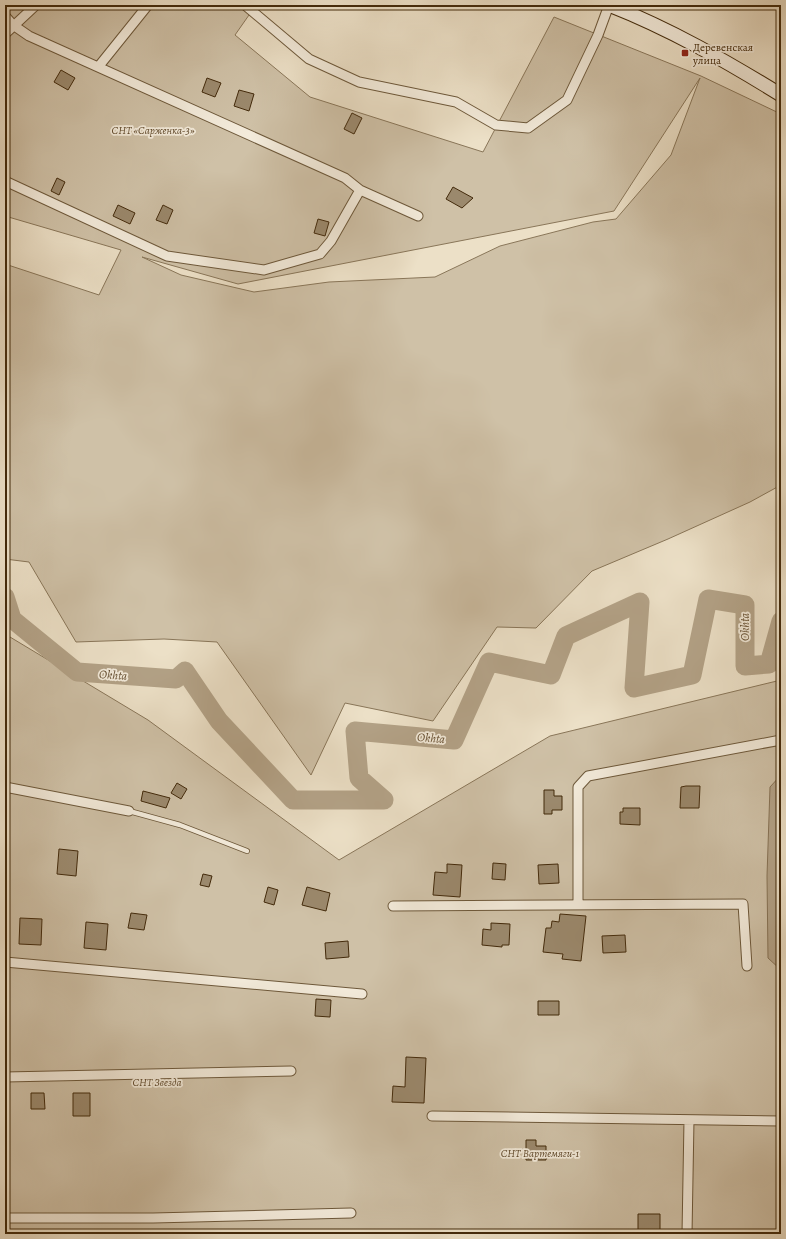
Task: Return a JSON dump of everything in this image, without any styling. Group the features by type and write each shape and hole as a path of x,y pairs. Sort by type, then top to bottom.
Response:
{"main road":[{"path":"609,5 728,62 781,95"}],"street":[{"path":"5,34 36,5"},
{"path":"99,66 148,5"},
{"path":"246,5 309,59 359,82 456,102 496,125 528,128 567,100 598,35 609,5"},
{"path":"622,10 640,5"},
{"path":"5,16 13,25 29,36 99,66 344,178 360,190 418,216"},
{"path":"5,181 167,256 264,270 320,254 331,241 360,190"},
{"path":"578,903 578,787 588,776 781,740"},
{"path":"5,787 129,811"},
{"path":"393,906 578,903 743,904 746,966"},
{"path":"5,962 362,994"},
{"path":"5,1077 291,1071"},
{"path":"432,1116 781,1121"},
{"path":"687,1234 689,1120"},
{"path":"5,1218 153,1218 351,1213"}],"lane":[{"path":"129,811 180,825 247,852"}],"green space":[{"name":"СНТ «Сарженка-3»","path":"5,5 256,5 235,35 310,97 483,152 554,17 701,76 781,114 781,485 750,502 592,571 536,628 497,627 433,721 345,703 311,775 217,642 164,639 76,642 29,562 5,559 5,264 99,295 121,250 5,216","holes":["700,78 671,155 616,219 593,222 500,246 435,277 329,282 254,292 181,275 142,257 238,284 614,211"]},
{"path":"5,634 148,720 339,860 550,736 781,680 781,1234 5,1234"}],"shaded area":[{"path":"781,775 781,970 768,958 767,876 770,787"}],"building":[{"path":"61,70 75,78 68,90 54,82"},
{"path":"207,78 221,83 215,97 202,92"},
{"path":"239,90 254,94 249,111 234,106"},
{"path":"352,113 362,118 354,134 344,129"},
{"path":"57,178 65,182 59,195 51,191"},
{"path":"453,187 473,198 462,208 446,199"},
{"path":"118,205 135,213 130,224 113,216"},
{"path":"163,205 173,210 167,224 156,220"},
{"path":"318,219 329,222 325,236 314,233"},
{"path":"177,783 187,789 181,799 171,793"},
{"path":"700,786 699,808 680,808 681,787"},
{"path":"544,790 554,790 554,796 562,796 562,810 552,810 552,814 544,814"},
{"path":"143,791 170,798 166,808 141,801"},
{"path":"623,808 640,808 640,825 620,824 620,812 623,812"},
{"path":"59,849 78,851 76,876 57,874"},
{"path":"493,863 506,864 505,880 492,879"},
{"path":"447,864 462,865 460,897 433,895 435,872 447,873"},
{"path":"558,864 559,883 539,884 538,865"},
{"path":"203,874 212,876 209,887 200,885"},
{"path":"268,887 278,890 274,905 264,902"},
{"path":"307,887 330,893 326,911 302,905"},
{"path":"131,913 147,915 144,930 128,928"},
{"path":"560,914 586,916 581,961 562,959 563,954 543,952 546,928 551,928 552,921 559,922"},
{"path":"20,918 42,919 41,945 19,944"},
{"path":"86,922 108,924 106,950 84,948"},
{"path":"491,923 510,924 509,945 502,945 502,947 482,945 483,929 491,930"},
{"path":"625,935 626,952 603,953 602,936"},
{"path":"348,941 349,957 326,959 325,943"},
{"path":"316,999 331,1000 330,1017 315,1016"},
{"path":"538,1001 559,1001 559,1015 538,1015"},
{"path":"406,1057 426,1058 424,1103 392,1102 393,1086 405,1087"},
{"path":"31,1093 44,1093 45,1109 31,1109"},
{"path":"73,1093 90,1093 90,1116 73,1116"},
{"path":"526,1140 536,1140 536,1146 546,1146 546,1160 526,1160"},
{"path":"638,1214 660,1214 660,1234 638,1234"}],"waterway":[{"name":"Okhta","path":"5,597 12,619 77,672 176,679 185,671 219,721 293,800 384,800 359,778 355,731 454,740 489,662 551,675 566,636 640,602 634,688 692,675 708,599 745,605 745,666 769,664 781,621"}],"place":[{"name":"Деревенская улица","path":"685,53"}],"park label":[{"name":"СНТ Звезда","path":"157,1082"},
{"name":"СНТ Вартемяги-1","path":"540,1153"}]}
